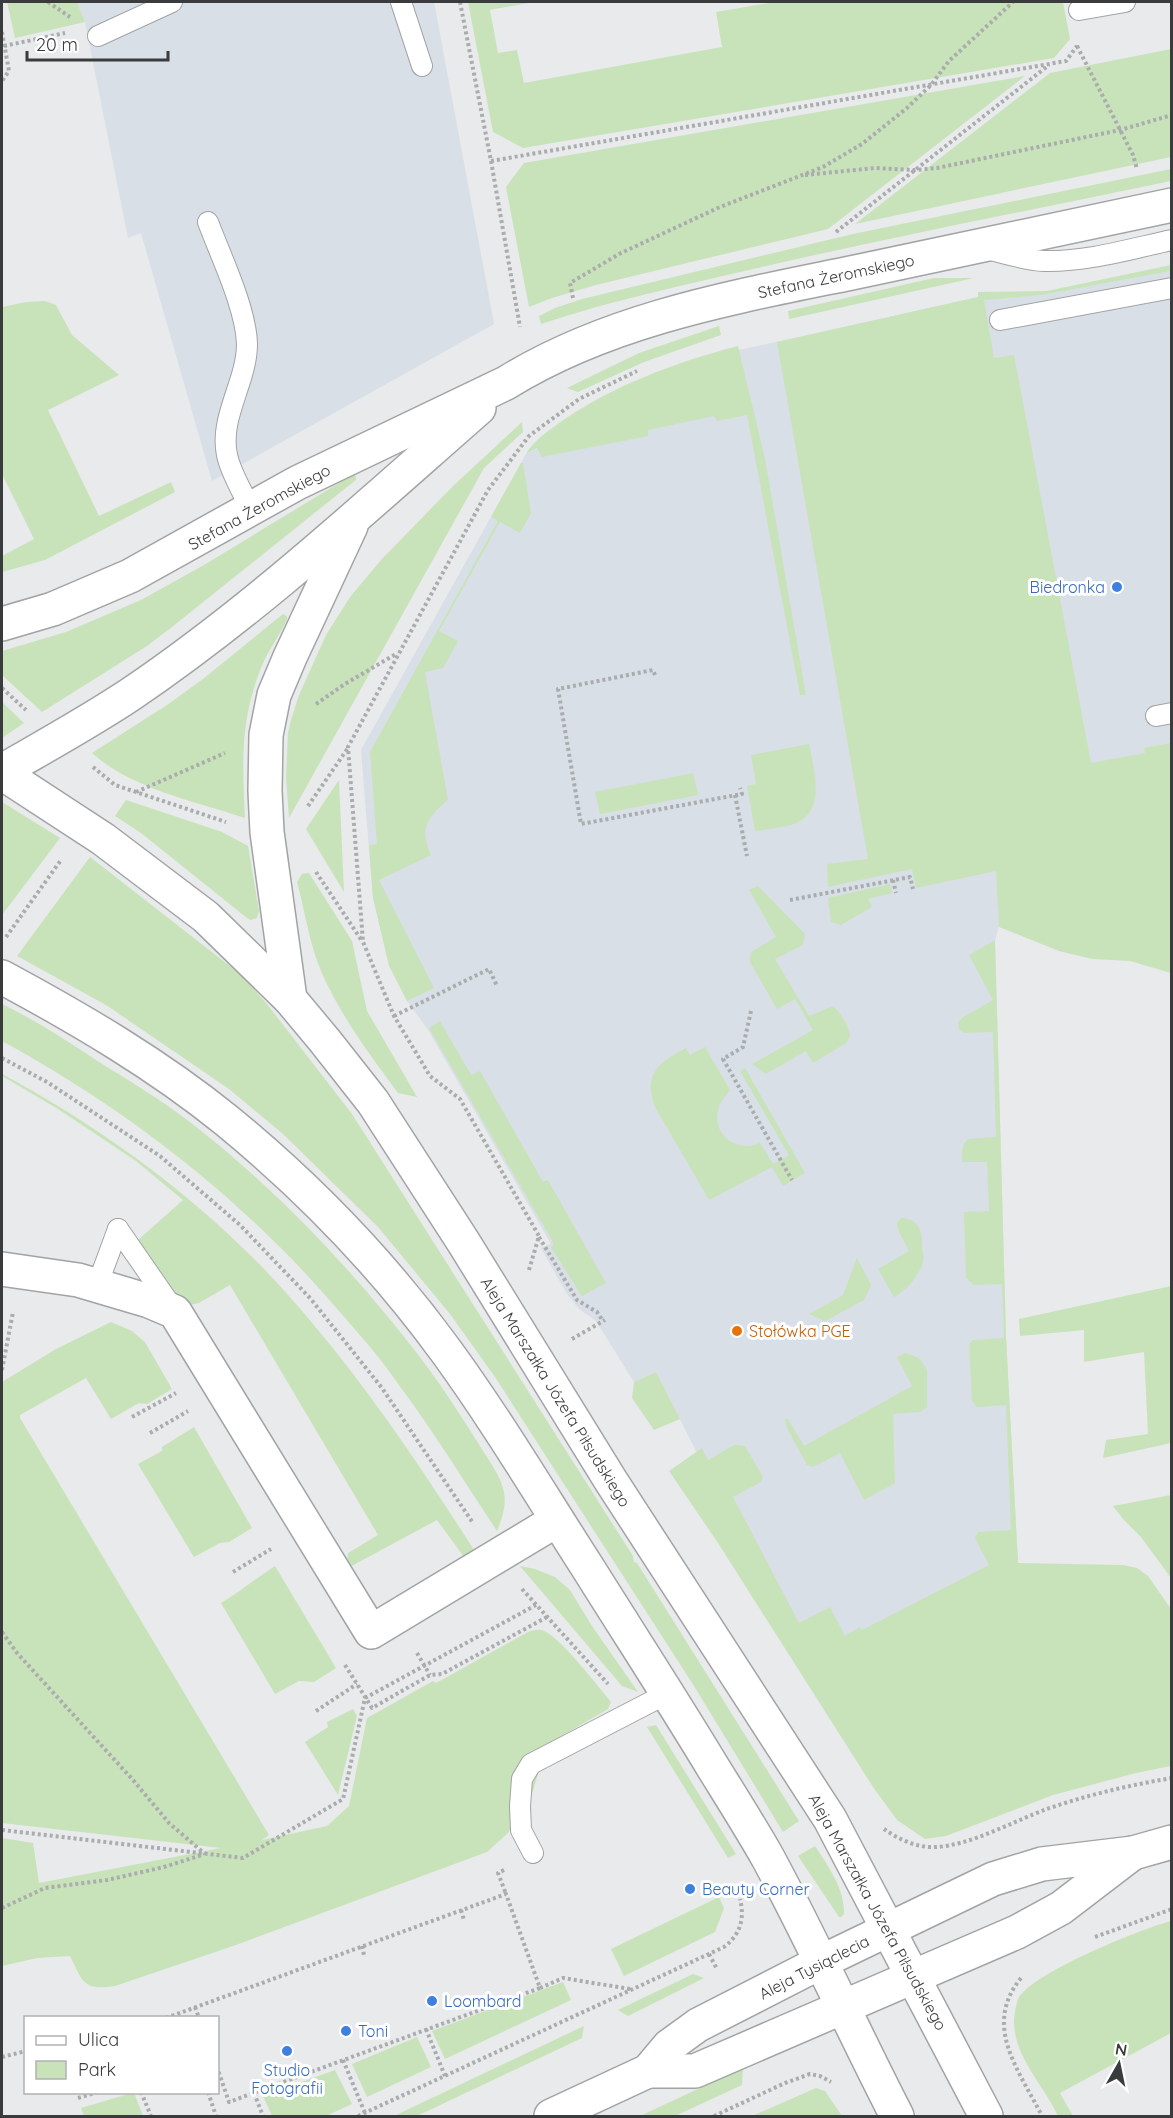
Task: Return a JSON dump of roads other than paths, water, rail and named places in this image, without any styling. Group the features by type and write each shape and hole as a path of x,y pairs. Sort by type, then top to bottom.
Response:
{"street":[{"name":"Stefana Żeromskiego","path":"2,624 53,609 130,576 297,483 578,347 647,321 748,294 1172,205"},
{"name":"Stefana Żeromskiego","path":"2,772 131,694 273,587 512,380"},
{"name":"Stefana Żeromskiego","path":"290,999 267,832 266,735 274,695 356,516"},
{"name":"Aleja Marszałka Józefa Piłsudskiego","path":"2,772 85,826 152,874 206,917 290,999 351,1073 394,1134 617,1491 830,1819 986,2116"},
{"path":"2,977 83,1023 183,1087 235,1128 302,1187 386,1276 425,1324 486,1409 668,1693 767,1857 897,2116"},
{"path":"2,1269 78,1280 149,1301 175,1312 371,1632 557,1520"},
{"name":"Aleja Tysiąclecia","path":"648,2072 669,2046 698,2025 993,1878 1042,1864 1133,1853 1172,1842"},
{"name":"Aleja Tysiąclecia","path":"551,2116 648,2072 695,2071 1044,1919 1133,1853"}],"lane":[{"path":"98,36 172,2"},
{"path":"401,2 422,66"},
{"path":"1079,10 1125,2"},
{"path":"208,222 239,304 247,343 244,372 226,431 226,452 230,466 251,510"},
{"path":"974,246 1043,261 1071,260 1172,240"},
{"path":"1000,320 1172,288"},
{"path":"97,1286 118,1229 175,1312"},
{"path":"533,1853 521,1830 520,1806 522,1779 531,1764 668,1693"}],"place":[{"name":"Biedronka","path":"1117,587"},
{"name":"Stołówka PGE","path":"737,1331"},
{"name":"Beauty Corner","path":"690,1889"},
{"name":"Loombard","path":"432,2001"},
{"name":"Toni","path":"346,2031"},
{"name":"Studio Fotografii","path":"287,2051"}]}
